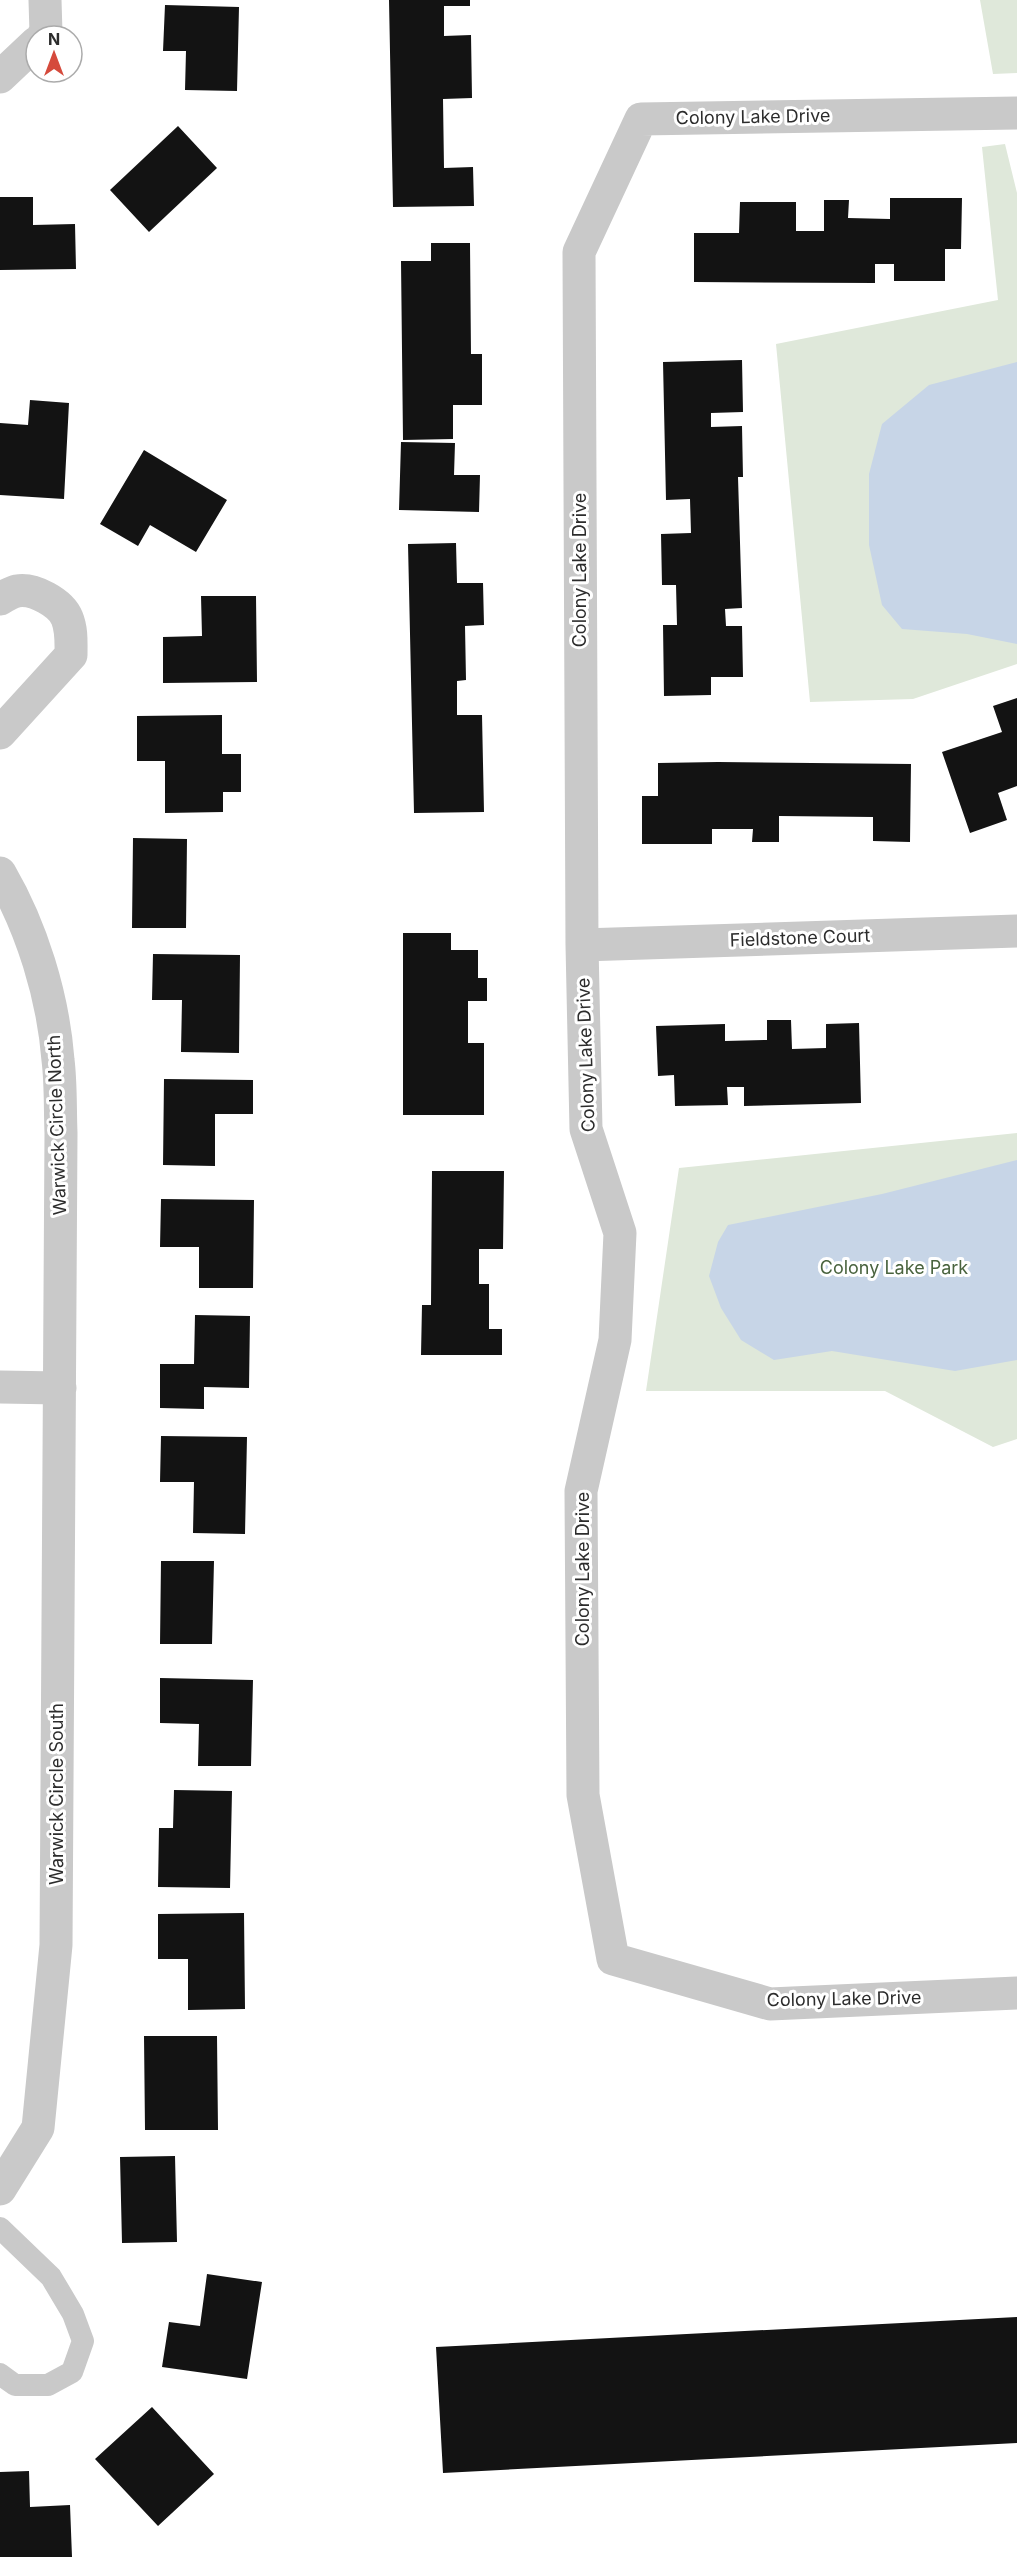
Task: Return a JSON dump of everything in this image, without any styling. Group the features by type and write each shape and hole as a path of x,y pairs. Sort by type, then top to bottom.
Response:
{"street":[{"path":"45,0 46,24"},
{"path":"0,77 24,54"},
{"name":"Colony Lake Drive","path":"1017,113 641,119 579,252 582,945 586,1129 620,1233 615,1340 581,1491 583,1795 613,1959 770,2004 1017,1993"},
{"path":"0,599 17,590 38,594 61,607 68,619 71,639 71,655 0,733"},
{"name":"Warwick Circle North","path":"0,873 27,930 50,1002 58,1060 61,1133 60,1388"},
{"name":"Fieldstone Court","path":"582,945 1017,930"},
{"path":"0,1386 60,1388"},
{"name":"Warwick Circle South","path":"0,2189 38,2128 56,1945 60,1388"}],"lane":[{"path":"0,2228 51,2277 73,2314 83,2341 72,2372 48,2385 15,2385 0,2374"}],"green space":[{"path":"980,0 1017,0 1017,73 993,74"},
{"path":"1005,144 1017,193 1017,664 913,699 810,702 776,344 998,300 982,147"},
{"name":"Colony Lake Park","path":"1017,1133 1017,1439 993,1447 885,1391 646,1391 679,1168"}],"water":[{"path":"1017,362 1017,644 967,634 902,629 882,605 869,545 869,474 882,424 929,385"},
{"path":"1017,1160 1017,1360 955,1371 832,1351 774,1360 741,1340 721,1308 709,1276 718,1242 728,1225 882,1194"}],"building":[{"path":"389,0 470,0 470,6 444,6 444,36 471,35 472,98 443,99 444,168 473,167 474,206 393,207"},
{"path":"165,5 239,7 237,91 185,90 186,51 163,51"},
{"path":"178,126 217,168 149,232 110,190"},
{"path":"0,197 33,197 33,225 75,224 76,269 0,270"},
{"path":"890,198 962,198 961,249 945,249 945,281 894,281 894,264 875,264 875,283 694,282 694,233 739,233 740,202 796,202 796,231 824,231 824,200 849,200 848,218 890,219"},
{"path":"431,243 470,243 471,354 482,354 482,405 453,405 453,439 403,440 401,261 431,261"},
{"path":"742,360 743,412 711,413 711,427 742,426 743,477 738,477 742,608 725,609 726,626 742,626 743,677 711,677 711,695 664,696 663,625 677,625 676,585 662,585 661,534 691,533 690,499 666,500 663,362"},
{"path":"30,400 69,403 64,499 0,495 0,423 28,425"},
{"path":"401,442 455,443 454,475 480,475 479,512 399,510"},
{"path":"144,450 227,500 196,552 150,525 138,546 100,524"},
{"path":"456,543 457,583 483,583 484,625 465,626 466,680 457,681 457,715 482,715 484,812 414,813 408,544"},
{"path":"201,596 256,596 257,682 163,683 163,637 202,636"},
{"path":"1017,698 1017,786 998,793 1007,820 970,833 942,752 1002,732 993,706"},
{"path":"222,715 222,754 241,754 241,792 223,792 223,812 165,813 165,761 137,761 137,716"},
{"path":"658,763 911,764 910,842 873,841 873,817 779,816 779,842 752,842 753,829 712,829 712,844 642,844 642,796 658,796"},
{"path":"133,838 187,839 186,928 132,928"},
{"path":"403,933 451,933 451,950 478,950 478,978 487,978 487,1001 468,1001 468,1043 484,1043 484,1115 403,1115"},
{"path":"153,954 240,955 239,1053 181,1052 182,1000 152,1000"},
{"path":"767,1020 791,1020 792,1049 826,1048 826,1024 859,1023 861,1103 744,1106 744,1087 727,1087 728,1105 675,1106 674,1075 658,1076 656,1026 725,1024 725,1041 767,1040"},
{"path":"164,1079 253,1080 253,1114 215,1114 215,1166 163,1165"},
{"path":"432,1171 504,1171 503,1249 479,1249 479,1284 489,1284 489,1329 502,1329 502,1355 421,1355 422,1305 431,1305"},
{"path":"161,1199 254,1200 253,1288 199,1288 199,1247 160,1247"},
{"path":"195,1315 250,1316 249,1388 204,1387 204,1409 160,1408 160,1364 194,1364"},
{"path":"161,1436 247,1437 245,1534 193,1533 194,1482 160,1482"},
{"path":"161,1561 214,1561 212,1644 160,1644"},
{"path":"160,1678 253,1680 251,1766 198,1766 199,1724 160,1723"},
{"path":"174,1790 232,1791 230,1888 158,1887 159,1828 173,1828"},
{"path":"244,1913 245,2009 188,2010 188,1959 158,1959 158,1914"},
{"path":"144,2036 217,2036 218,2130 145,2130"},
{"path":"175,2156 177,2242 122,2243 120,2157"},
{"path":"207,2274 262,2282 247,2379 162,2367 169,2322 200,2326"},
{"path":"1017,2317 1017,2443 443,2473 436,2347"},
{"path":"152,2407 214,2474 158,2526 95,2459"},
{"path":"29,2471 30,2507 70,2505 72,2557 0,2557 0,2472"}]}
